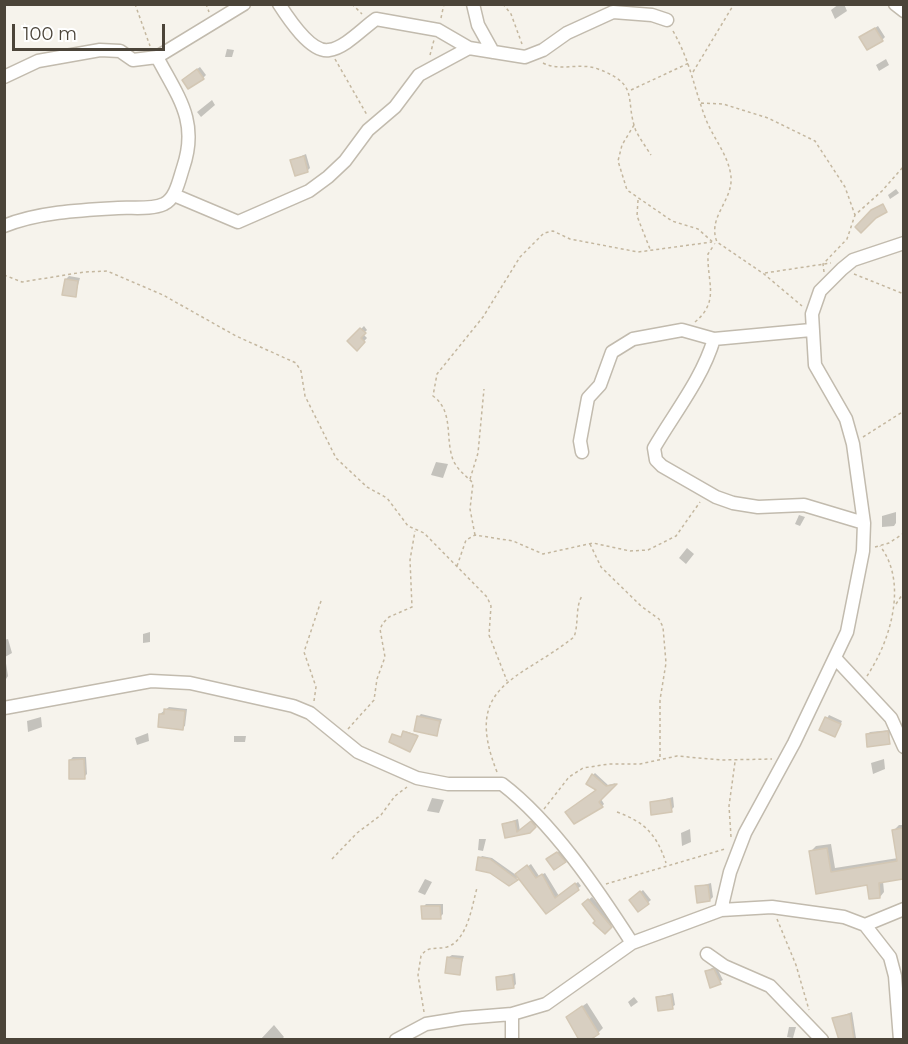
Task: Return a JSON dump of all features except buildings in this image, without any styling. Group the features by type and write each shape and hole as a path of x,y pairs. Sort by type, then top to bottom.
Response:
{"street":[{"path":"4,76 38,61 100,50 120,51 133,60 157,57 244,4"},
{"path":"279,4 314,47 330,50 376,19 438,30 469,48 518,57 533,56 567,33 614,12 637,13 667,20"},
{"path":"473,4 477,25 493,52"},
{"path":"895,4 903,11"},
{"path":"174,195 226,219 238,222 309,191 328,177 373,125 395,107 428,68 449,60 469,48"},
{"path":"4,226 70,212 150,207 164,203 174,195 184,164 190,133 189,119 157,57"},
{"path":"721,910 730,872 745,833 836,659 847,632 863,551 864,523 853,444 846,419 815,365 811,330 812,314 820,291 838,266 903,243"},
{"path":"582,452 580,441 588,398 600,385 612,352 633,339 682,330 714,339 811,330"},
{"path":"714,339 708,360 654,448 656,460 662,466 709,493 732,503 758,507 804,505 864,523"},
{"path":"836,659 891,718 903,747"},
{"path":"4,708 166,681 265,697 310,713 358,752 417,778 448,784 502,784 538,818 594,887 632,943"},
{"path":"396,1040 426,1024 462,1018 512,1014 546,1004 632,943 721,910 772,907 844,917 865,925 890,957 897,997 900,1040"},
{"path":"865,925 903,909"},
{"path":"707,954 724,966 770,986 822,1040"},
{"path":"512,1014 512,1040"}],"path":[{"path":"135,4 147,41 157,57"},
{"path":"352,4 364,15 376,19"},
{"path":"428,68 444,4"},
{"path":"503,4 512,14 523,47 533,56 551,67 597,69 629,91 635,124 651,155"},
{"path":"693,72 734,4"},
{"path":"667,20 690,63 700,103 731,176 730,187 714,228 716,243 708,254 711,292 708,308 694,323 682,330"},
{"path":"330,50 373,125"},
{"path":"629,91 690,63"},
{"path":"700,103 723,104 739,109 786,126 815,141 844,187 855,214"},
{"path":"635,124 622,145 618,161 627,190 672,221 698,229 712,242"},
{"path":"828,280 824,276 823,264 847,239 855,214 882,191 903,166"},
{"path":"638,199 637,216 651,250"},
{"path":"475,535 470,509 474,489 470,480 454,461 444,407 434,396 433,387 437,374 483,317 520,257 544,233 553,231 570,239 616,250 651,250 716,243 764,274 812,314"},
{"path":"764,274 823,264 838,266 903,294"},
{"path":"4,275 22,282 84,272 106,272 163,295 236,336 296,363 301,371 305,396 336,458 367,487 387,498 408,526 424,533 487,597 491,606 489,635 507,681"},
{"path":"470,480 478,453 484,389"},
{"path":"853,444 903,411"},
{"path":"456,567 466,540 475,535 513,541 543,554 590,544 630,551 648,550 676,536 687,517 709,493"},
{"path":"339,738 374,700 377,679 385,657 382,622 389,616 412,607 410,560 415,529"},
{"path":"863,551 880,546 903,533"},
{"path":"590,544 601,567 641,606 659,619 663,627 666,663 660,700 660,759"},
{"path":"861,684 878,659 895,614 894,570 889,557 880,546"},
{"path":"895,605 903,592"},
{"path":"502,784 488,743 486,721 496,693 507,681 574,637 578,623 578,602 582,596"},
{"path":"310,713 316,687 304,652 322,598"},
{"path":"538,818 569,777 583,768 677,756 735,760 785,758"},
{"path":"594,887 732,847 729,806 735,760"},
{"path":"332,859 357,833 381,815 394,796 417,778"},
{"path":"617,812 639,819 661,848 667,864"},
{"path":"426,1024 418,975 421,956 431,947 448,946 453,943 465,928 477,888"},
{"path":"772,907 796,965 809,1011"}]}
